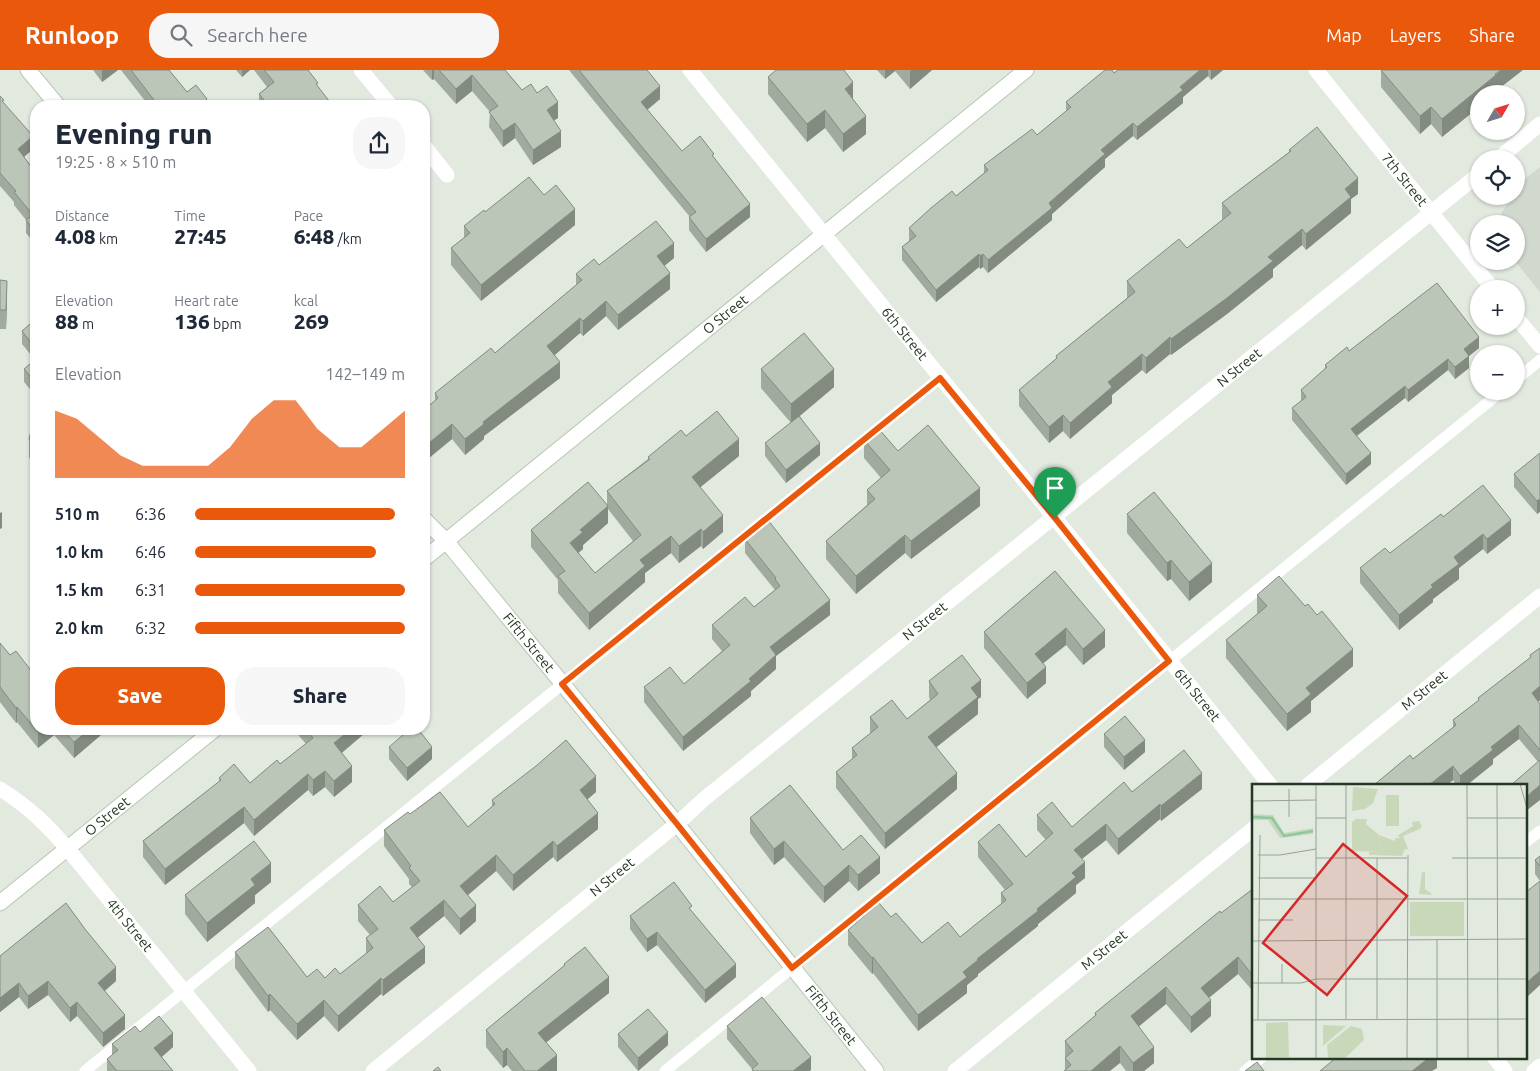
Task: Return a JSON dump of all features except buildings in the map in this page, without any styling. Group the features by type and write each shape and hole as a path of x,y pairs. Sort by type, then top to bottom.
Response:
{"street":[{"path":"28,70 53,100"},
{"path":"361,70 386,100"},
{"name":"6th Street","path":"690,70 1269,784"},
{"name":"7th Street","path":"1318,71 1487,280"},
{"name":"O Street","path":"430,554 824,234 1020,72"},
{"path":"1509,150 1540,124"},
{"path":"430,154 448,176"},
{"name":"N Street","path":"373,1071 677,824 704,799 999,560 1055,518 1470,181"},
{"path":"1525,328 1540,346"},
{"name":"Fifth Street","path":"430,524 446,540 876,1071"},
{"name":"M Street","path":"1309,784 1540,596"},
{"name":"O Street","path":"0,904 207,735"},
{"name":"4th Street","path":"0,789 41,818 249,1071"},
{"name":"M Street","path":"955,1071 1252,830"},
{"path":"1495,1058 1505,1071"},
{"path":"1534,1071 1540,1066"}],"lane":[{"path":"1525,372 1540,360"},
{"path":"85,1071 940,378"},
{"path":"665,1071 1491,400"},
{"path":"1528,840 1540,831"},
{"path":"1245,1071 1261,1058"}],"shaded area":[{"path":"1540,167 1540,292 1522,270 1525,270 1525,215 1500,215 1507,205 1525,205 1525,179"}],"route":[{"path":"940,378 1055,518 1169,661 792,968 562,684 940,378"}]}
